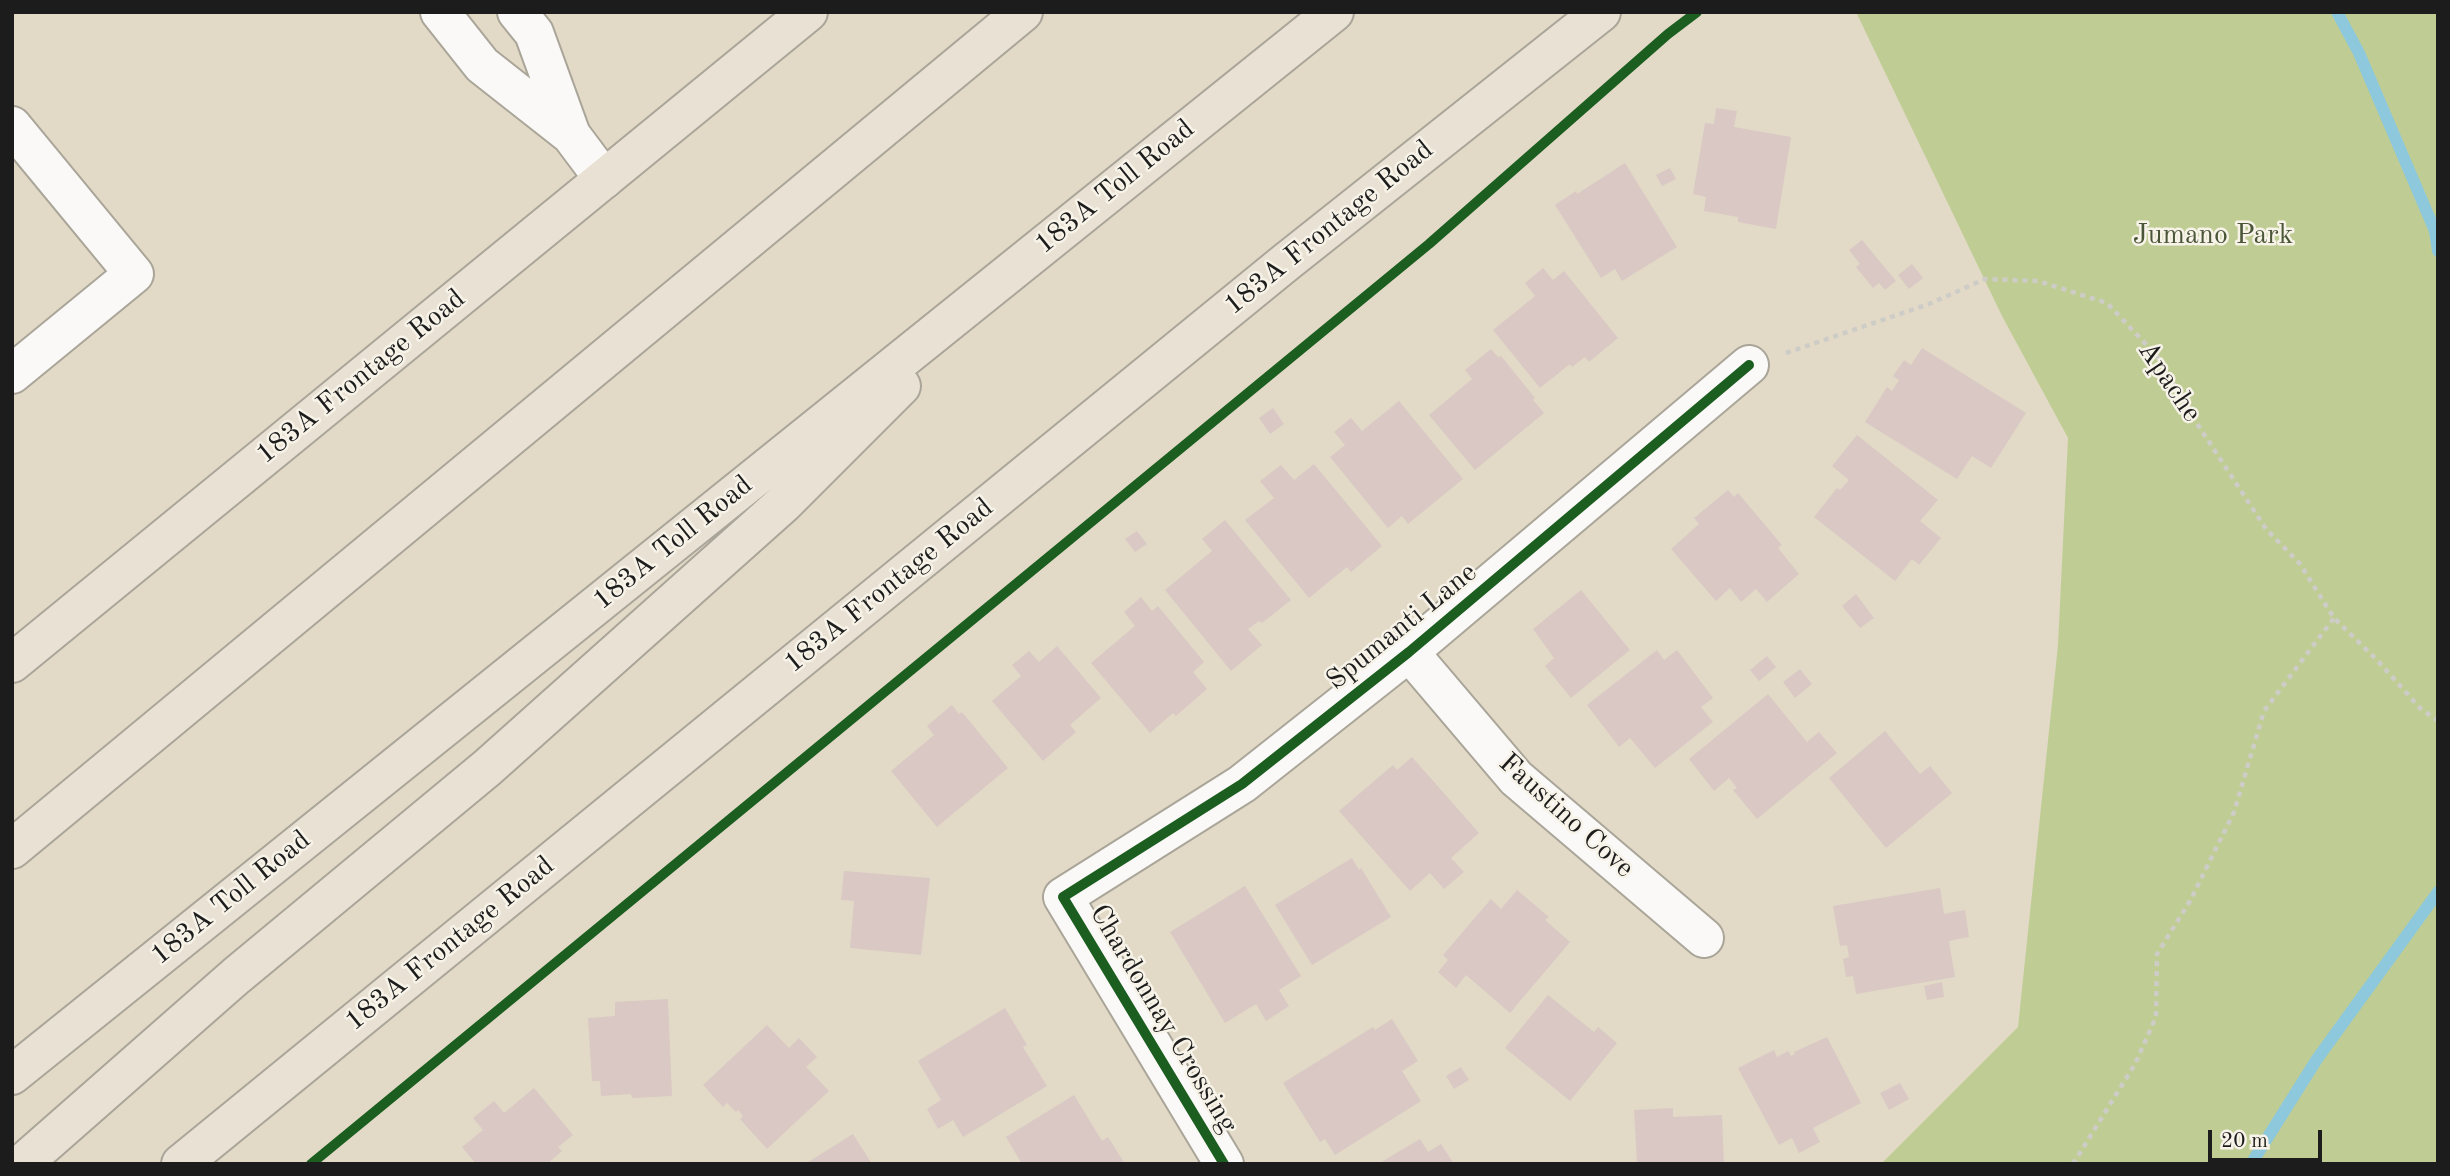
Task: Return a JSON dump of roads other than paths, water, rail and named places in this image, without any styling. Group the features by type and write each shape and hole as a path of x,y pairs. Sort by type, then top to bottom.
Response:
{"main road":[{"name":"183A Frontage Road","path":"12,663 808,12"},
{"path":"12,849 1023,12"},
{"name":"183A Toll Road","path":"12,1075 1334,12"},
{"name":"183A Frontage Road","path":"181,1164 1284,263 1601,12"},
{"path":"22,1164 236,976 487,768 784,503 1041,246"}],"street":[{"path":"440,12 482,65 571,135 604,179"},
{"path":"517,12 534,33 571,135"},
{"path":"12,126 134,274 12,374"},
{"name":"Spumanti Lane","path":"1063,897 1242,784 1409,652 1749,365"},
{"name":"Faustino Cove","path":"1409,652 1517,778 1704,938"},
{"name":"Chardonnay Crossing","path":"1063,897 1224,1164"}],"waterway":[{"path":"2337,12 2359,53 2435,231 2438,251"},
{"path":"2251,1164 2317,1059 2438,892"}],"park label":[{"name":"Jumano Park","path":"2213,236"}]}
